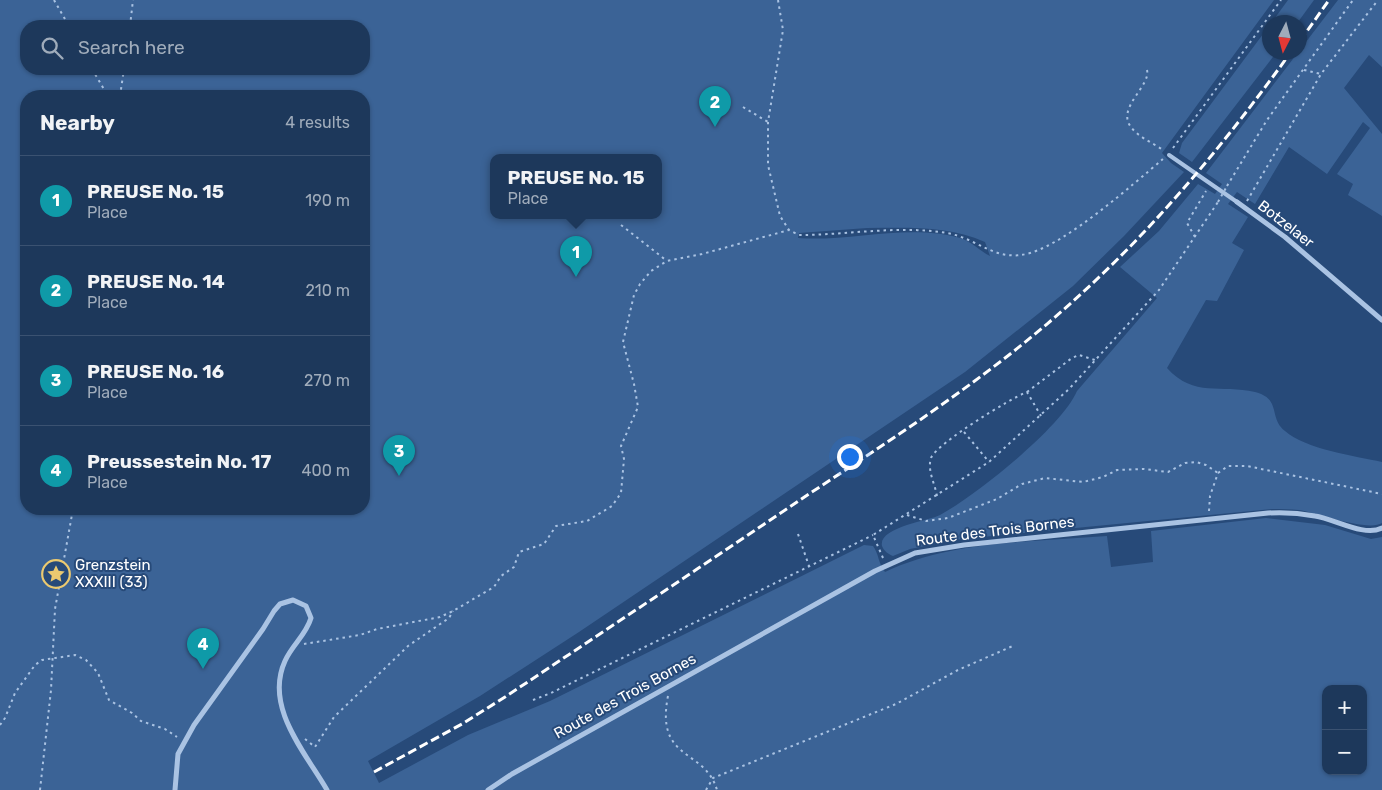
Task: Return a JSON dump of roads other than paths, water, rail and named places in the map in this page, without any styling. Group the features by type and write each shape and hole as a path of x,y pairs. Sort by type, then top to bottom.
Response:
{"street":[{"name":"Botzelaer","path":"1237,202 1285,238 1382,320"},
{"name":"Route des Trois Bornes","path":"488,790 512,774 886,564 927,550 1268,513 1318,516 1369,532 1382,528"},
{"path":"175,790 178,754 184,742 274,610 286,601 300,601 310,610 308,626 284,662 278,693 284,715 327,790"}],"lane":[{"name":"Botzelaer","path":"1169,154 1237,202"}],"railway":[{"path":"1307,31 1329,0"},
{"path":"374,772 462,724 505,697 915,423 1018,348 1111,266 1166,208 1218,148 1285,60"}],"place":[{"name":"PREUSE No. 14","path":"715,127"},
{"name":"PREUSE No. 15","path":"576,277"},
{"name":"PREUSE No. 16","path":"399,476"},
{"name":"Grenzstein XXXIII (33)","path":"56,574"},
{"name":"Preussestein No. 17","path":"203,669"}]}
